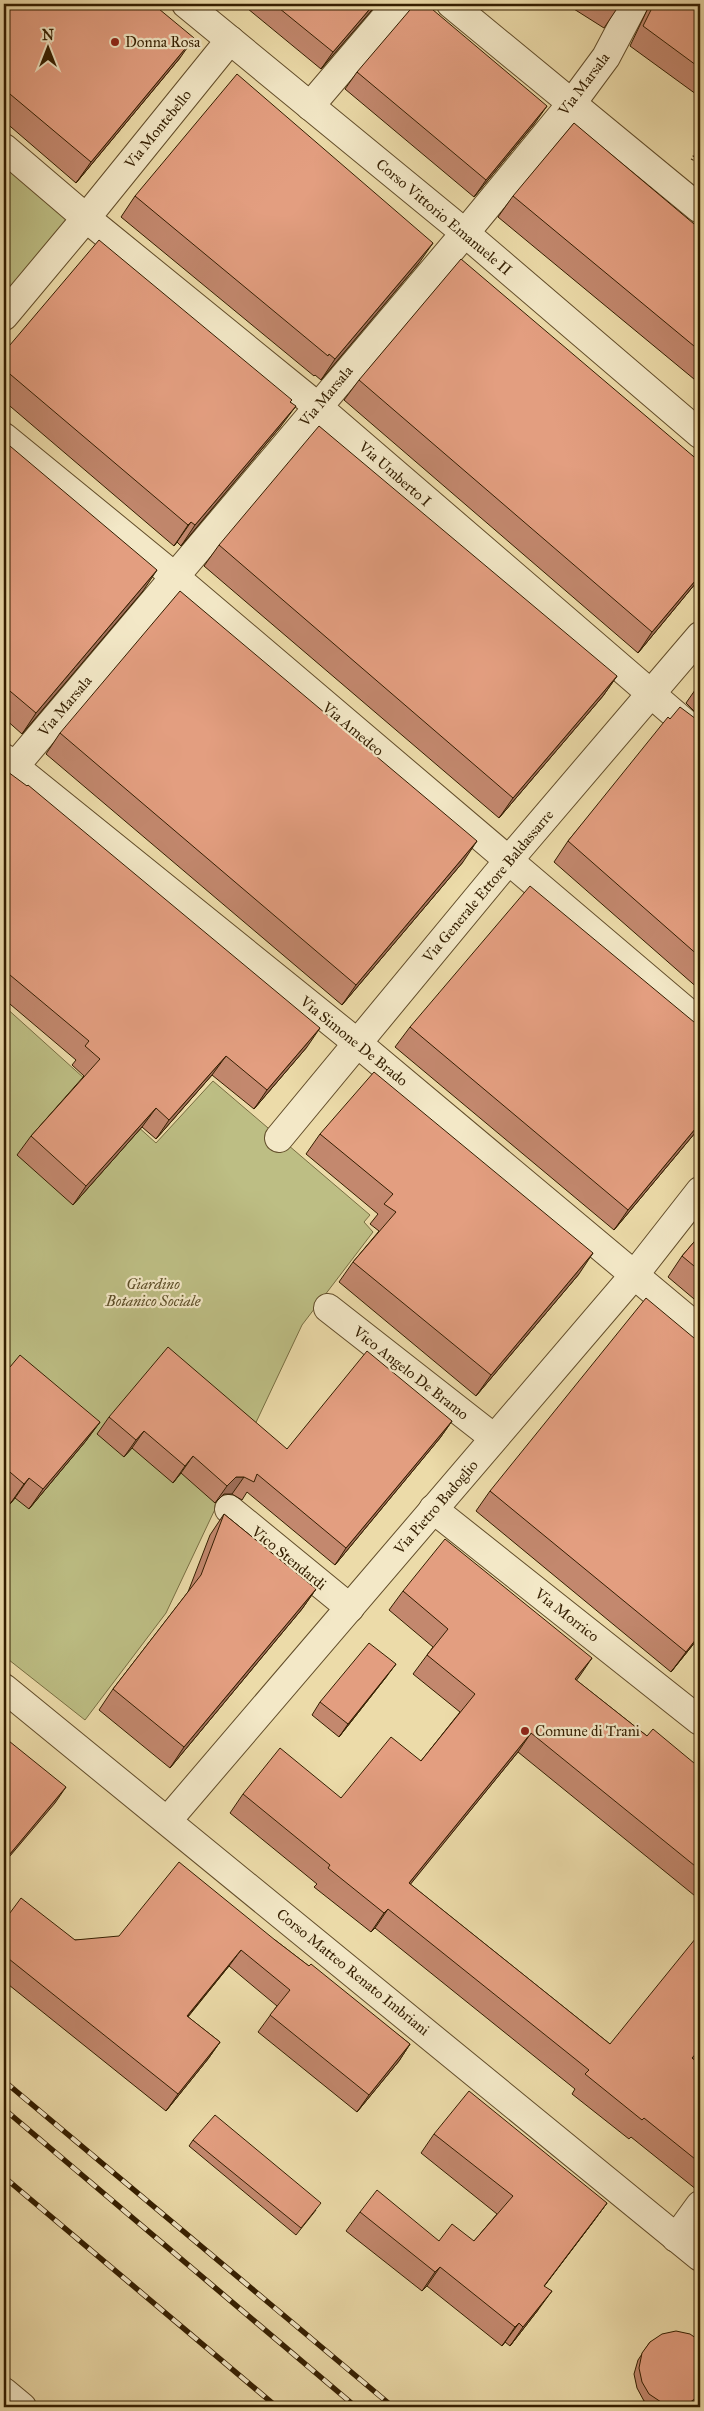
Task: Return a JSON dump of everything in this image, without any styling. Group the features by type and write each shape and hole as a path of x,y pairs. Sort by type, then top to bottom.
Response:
{"street":[{"name":"Corso Vittorio Emanuele II","path":"186,4 465,233 700,434"},
{"path":"310,106 397,4"},
{"path":"451,4 700,210"},
{"name":"Via Marsala","path":"7,768 174,576 465,233 572,103 606,57 634,4"},
{"name":"Via Montebello","path":"4,316 230,40"},
{"name":"Via Umberto I","path":"4,148 86,218 317,406 651,696 700,736"},
{"name":"Via Amedeo","path":"4,437 174,576 700,1023"},
{"name":"Via Generale Ettore Baldassarre","path":"279,1138 356,1042 700,636"},
{"name":"Via Simone De Brado","path":"7,768 356,1042 700,1330"},
{"name":"Via Pietro Badoglio","path":"168,1820 635,1274 700,1191"},
{"name":"Vico Angelo De Bramo","path":"328,1308 494,1438"},
{"name":"Vico Stendardi","path":"229,1509 350,1608"},
{"name":"Via Morrico","path":"433,1509 700,1721"},
{"name":"Corso Matteo Renato Imbriani","path":"4,1688 168,1820 700,2257"},
{"path":"676,2238 700,2205"},
{"path":"4,2392 22,2407"}],"green space":[{"path":"4,160 74,219 4,302"},
{"name":"Giardino Botanico Sociale","path":"4,1006 156,1143 213,1081 370,1215 364,1222 373,1232 302,1325 166,1613 85,1720 4,1656"}],"building":[{"path":"4,4 153,4 194,38 91,162 4,89"},
{"path":"274,4 374,4 333,52"},
{"path":"415,4 426,4 547,106 486,180 357,72"},
{"path":"610,4 620,4 617,8"},
{"path":"654,4 700,4 700,68 643,26"},
{"path":"237,74 433,243 335,359 329,354 328,356 135,196"},
{"path":"574,123 700,229 700,351 513,196"},
{"path":"99,240 292,400 290,402 296,406 195,525 191,522 188,525 4,369 4,352"},
{"path":"461,259 700,462 700,575 652,632 359,380"},
{"path":"319,426 617,676 513,798 219,545"},
{"path":"4,441 157,570 36,713 4,686"},
{"path":"180,591 477,841 356,985 60,733"},
{"path":"680,707 700,722 700,957 568,841 668,717 670,719"},
{"path":"4,769 28,785 320,1028 267,1090 226,1056 169,1120 156,1108 86,1186 31,1136 100,1059 85,1046 89,1041 4,970"},
{"path":"530,886 700,1027 700,1123 628,1210 410,1027"},
{"path":"374,1072 593,1253 491,1375 353,1262 396,1212 384,1204 393,1194 320,1134"},
{"path":"700,1235 700,1271 682,1256"},
{"path":"646,1298 700,1343 700,1634 686,1652 490,1491"},
{"path":"168,1347 287,1449 367,1351 452,1421 346,1548 257,1474 254,1482 244,1477 236,1477 227,1486 193,1456 185,1466 144,1431 136,1440 109,1417"},
{"path":"20,1355 100,1422 43,1489 29,1478 24,1484 4,1467 4,1362 10,1367"},
{"path":"224,1514 316,1589 184,1747 113,1689 201,1575"},
{"path":"445,1539 592,1658 575,1679 647,1736 653,1729 700,1768 700,1870 531,1733 409,1883 610,2044 700,1933 700,2049 692,2058 700,2065 700,2163 585,2074 589,2070 388,1909 384,1913 328,1868 330,1865 243,1794 280,1748 341,1798 391,1737 421,1761 475,1694 427,1655 448,1629 403,1591"},
{"path":"369,1643 396,1664 348,1724 320,1702"},
{"path":"4,1737 66,1787 4,1861"},
{"path":"179,1862 275,1940 309,1966 311,1964 410,2044 369,2095 270,2015 290,1990 241,1950 187,2016 220,2042 178,2094 4,1955 4,1921 21,1898 75,1940 119,1936"},
{"path":"469,2091 607,2203 544,2286 552,2291 523,2327 519,2323 515,2327 440,2267 435,2272 360,2212 377,2190 439,2241 452,2224 474,2241 513,2196 434,2134"},
{"path":"215,2115 321,2203 301,2228 193,2140"},
{"path":"676,2331 690,2334 700,2341 700,2395 689,2403 675,2405 661,2402 649,2394 642,2382 639,2368 642,2353 650,2342 662,2334"}],"railway":[{"path":"4,2081 393,2407"},
{"path":"4,2109 356,2407"},
{"path":"4,2177 277,2407"}],"place":[{"name":"Donna Rosa","path":"115,42"},
{"name":"Comune di Trani","path":"525,1731"}]}
